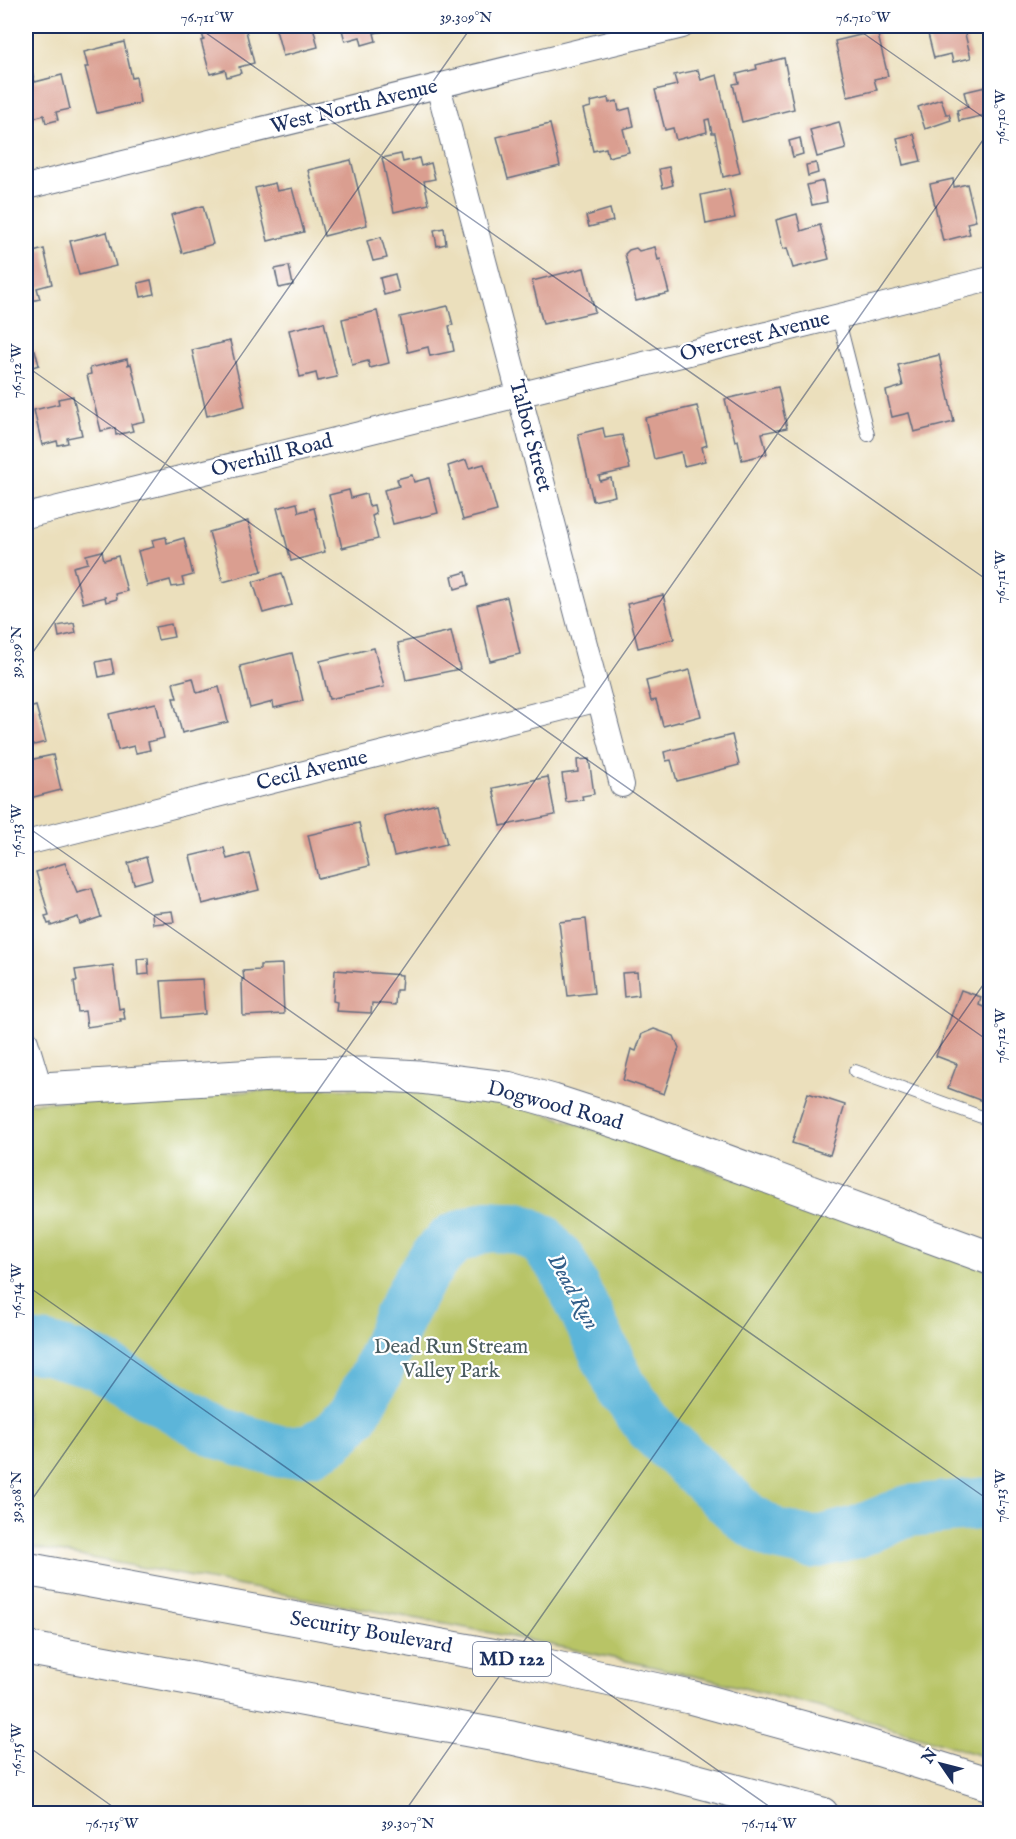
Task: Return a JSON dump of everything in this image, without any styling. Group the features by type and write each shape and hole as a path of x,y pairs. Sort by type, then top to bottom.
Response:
{"main road":[{"name":"Dogwood Road","path":"32,1089 273,1075 366,1074 419,1077 507,1088 630,1126 990,1258"},
{"name":"Security Boulevard","path":"26,1569 524,1661 690,1697 855,1742 990,1784"},
{"path":"26,1648 513,1738 671,1774 822,1814"}],"street":[{"name":"West North Avenue","path":"26,187 682,26"},
{"name":"Talbot Street","path":"438,86 622,785"},
{"name":"Overcrest Avenue","path":"519,395 990,279"},
{"name":"Overhill Road","path":"26,516 519,395"},
{"name":"Cecil Avenue","path":"26,843 599,699"},
{"path":"26,1042 32,1089"}],"lane":[{"path":"838,317 868,435"},
{"path":"855,1071 990,1120"}],"green space":[{"name":"Dead Run Stream Valley Park","path":"317,1088 414,1090 528,1108 635,1143 990,1270 990,1759 858,1718 658,1668 523,1639 26,1546 26,1103"}],"building":[{"path":"200,26 226,26 228,31 245,27 254,63 239,67 241,73 227,77 225,70 210,74 201,41 204,40"},
{"path":"275,26 313,26 318,47 283,56"},
{"path":"341,26 389,26 390,30 374,33 376,41 362,45 360,37 345,41"},
{"path":"926,26 963,26 971,58 953,62 951,54 934,58"},
{"path":"877,31 888,76 874,79 877,90 848,97 835,41"},
{"path":"124,42 132,78 136,77 140,103 97,113 85,67 88,67 84,52"},
{"path":"784,58 794,109 742,122 733,84 739,83 737,74 757,69 756,65"},
{"path":"698,70 701,80 717,75 740,173 723,177 715,133 712,133 709,119 705,120 707,132 676,140 673,128 665,130 655,90 677,85 674,75"},
{"path":"32,72 35,82 62,75 70,109 56,112 58,120 46,123 44,115 29,119 26,102 26,74"},
{"path":"990,86 990,114 959,121 957,110 968,107 964,92"},
{"path":"608,98 609,103 617,101 619,111 630,108 634,126 623,129 629,152 608,157 606,148 593,151 583,109 591,107 590,102"},
{"path":"941,99 946,114 949,114 951,120 925,129 918,107"},
{"path":"839,122 846,149 817,157 810,130"},
{"path":"550,124 560,166 508,179 497,137"},
{"path":"914,134 921,161 903,165 897,138"},
{"path":"800,138 803,154 793,157 789,141"},
{"path":"401,154 403,162 419,158 421,166 431,163 435,179 424,181 429,204 394,212 382,158"},
{"path":"351,160 367,225 324,236 308,170"},
{"path":"816,163 818,173 808,176 806,165"},
{"path":"669,167 673,185 663,188 659,169"},
{"path":"953,179 954,187 967,184 976,221 967,223 970,234 943,241 930,184"},
{"path":"823,181 827,202 812,205 807,185"},
{"path":"275,183 277,191 292,188 304,232 268,241 255,188"},
{"path":"729,189 735,218 706,224 701,195"},
{"path":"203,206 213,244 182,253 171,215"},
{"path":"610,209 613,221 589,227 586,216"},
{"path":"797,214 801,231 820,225 829,259 793,268 787,248 783,249 776,220"},
{"path":"444,228 446,244 437,246 434,230"},
{"path":"107,232 116,266 79,275 70,241"},
{"path":"381,237 387,258 373,261 367,241"},
{"path":"655,247 669,293 636,301 625,254 636,248 639,251"},
{"path":"44,249 52,284 37,288 40,299 31,301 29,291 26,291 26,254"},
{"path":"289,266 293,285 279,288 275,269"},
{"path":"584,268 595,312 543,324 532,281"},
{"path":"395,274 399,291 384,295 380,278"},
{"path":"151,280 154,294 141,297 138,283"},
{"path":"448,306 453,325 449,326 454,351 430,356 428,347 408,352 400,317"},
{"path":"377,311 389,363 370,368 368,361 352,365 342,319"},
{"path":"324,322 337,377 318,381 316,373 300,377 289,330"},
{"path":"230,341 245,406 207,416 192,350"},
{"path":"35,350 39,365 26,369 26,353"},
{"path":"939,355 954,422 914,432 909,413 892,417 886,391 903,386 898,365"},
{"path":"127,359 128,365 131,364 145,421 131,424 133,431 116,435 115,428 101,431 87,375 91,374 90,368"},
{"path":"778,387 787,428 762,433 767,454 742,460 725,399"},
{"path":"73,396 82,435 67,438 68,443 58,445 57,441 42,445 34,410 59,404 58,399"},
{"path":"697,406 707,445 702,447 705,461 684,466 681,452 654,459 645,418"},
{"path":"603,428 605,438 622,435 630,469 599,476 600,481 611,478 615,496 593,501 578,434"},
{"path":"466,460 469,468 484,464 497,511 463,520 448,466"},
{"path":"412,475 414,482 429,478 438,513 393,524 384,490 399,486 397,479"},
{"path":"349,490 351,498 366,494 369,506 374,505 376,514 372,516 378,539 342,548 329,495"},
{"path":"297,503 299,512 314,508 325,552 291,561 277,508"},
{"path":"248,521 262,571 223,582 209,532"},
{"path":"166,537 167,543 184,538 193,575 182,578 184,585 172,587 170,580 147,586 138,551 154,547 152,540"},
{"path":"102,551 104,560 118,556 127,591 116,594 117,599 106,602 105,597 83,603 73,567 88,563 86,555"},
{"path":"466,572 469,585 455,589 452,576"},
{"path":"282,573 292,605 263,613 253,582"},
{"path":"663,595 674,639 638,648 627,604"},
{"path":"507,597 520,654 490,661 477,605"},
{"path":"74,623 76,633 59,637 57,626"},
{"path":"171,624 174,637 158,640 155,627"},
{"path":"451,631 460,669 406,680 398,643"},
{"path":"374,648 384,687 329,699 320,661"},
{"path":"292,653 303,701 274,708 273,702 250,708 240,666"},
{"path":"111,659 114,674 99,677 96,662"},
{"path":"690,670 701,716 663,726 656,700 651,701 646,681"},
{"path":"193,678 197,693 219,687 228,722 182,733 173,698 177,698 173,683"},
{"path":"156,703 164,738 148,742 150,750 136,753 134,746 118,750 109,714"},
{"path":"36,706 46,742 26,747 26,709"},
{"path":"732,735 739,765 677,781 671,760 666,761 664,752"},
{"path":"53,755 61,790 26,799 26,757 28,756 29,760"},
{"path":"589,759 594,794 582,796 583,800 566,802 562,774 578,772 577,760"},
{"path":"548,777 555,815 501,826 493,788"},
{"path":"437,803 447,844 394,856 384,816"},
{"path":"359,823 369,866 318,878 308,835"},
{"path":"224,848 227,859 249,853 259,890 202,904 190,856"},
{"path":"146,857 152,879 134,884 128,863"},
{"path":"65,863 77,892 92,888 101,917 80,924 78,917 51,926 51,923 48,924 45,916 49,915 36,872"},
{"path":"172,911 174,922 153,924 152,913"},
{"path":"586,919 594,993 568,996 559,922"},
{"path":"148,958 149,974 138,975 137,959"},
{"path":"282,964 284,1014 243,1016 243,971 260,970 260,965"},
{"path":"113,965 119,1009 123,1008 125,1019 120,1019 121,1022 87,1027 85,1011 78,1012 75,970"},
{"path":"335,970 402,975 401,990 396,990 395,1005 372,1003 371,1013 336,1011 337,1002 333,1001"},
{"path":"637,972 639,995 624,997 622,973"},
{"path":"202,979 205,1014 164,1018 161,981"},
{"path":"961,990 981,997 979,1005 990,1010 990,1104 948,1088 957,1064 936,1056"},
{"path":"654,1029 674,1036 679,1048 664,1094 623,1080 631,1049 636,1051 642,1034"},
{"path":"808,1093 845,1105 830,1155 792,1143"}],"waterway":[{"name":"Dead Run","path":"26,1347 47,1349 96,1363 219,1433 282,1452 312,1449 332,1438 354,1414 377,1372 399,1317 417,1283 435,1257 453,1239 488,1226 519,1228 541,1239 562,1264 622,1388 652,1429 747,1518 776,1535 814,1543 857,1532 908,1511 990,1503"}]}
